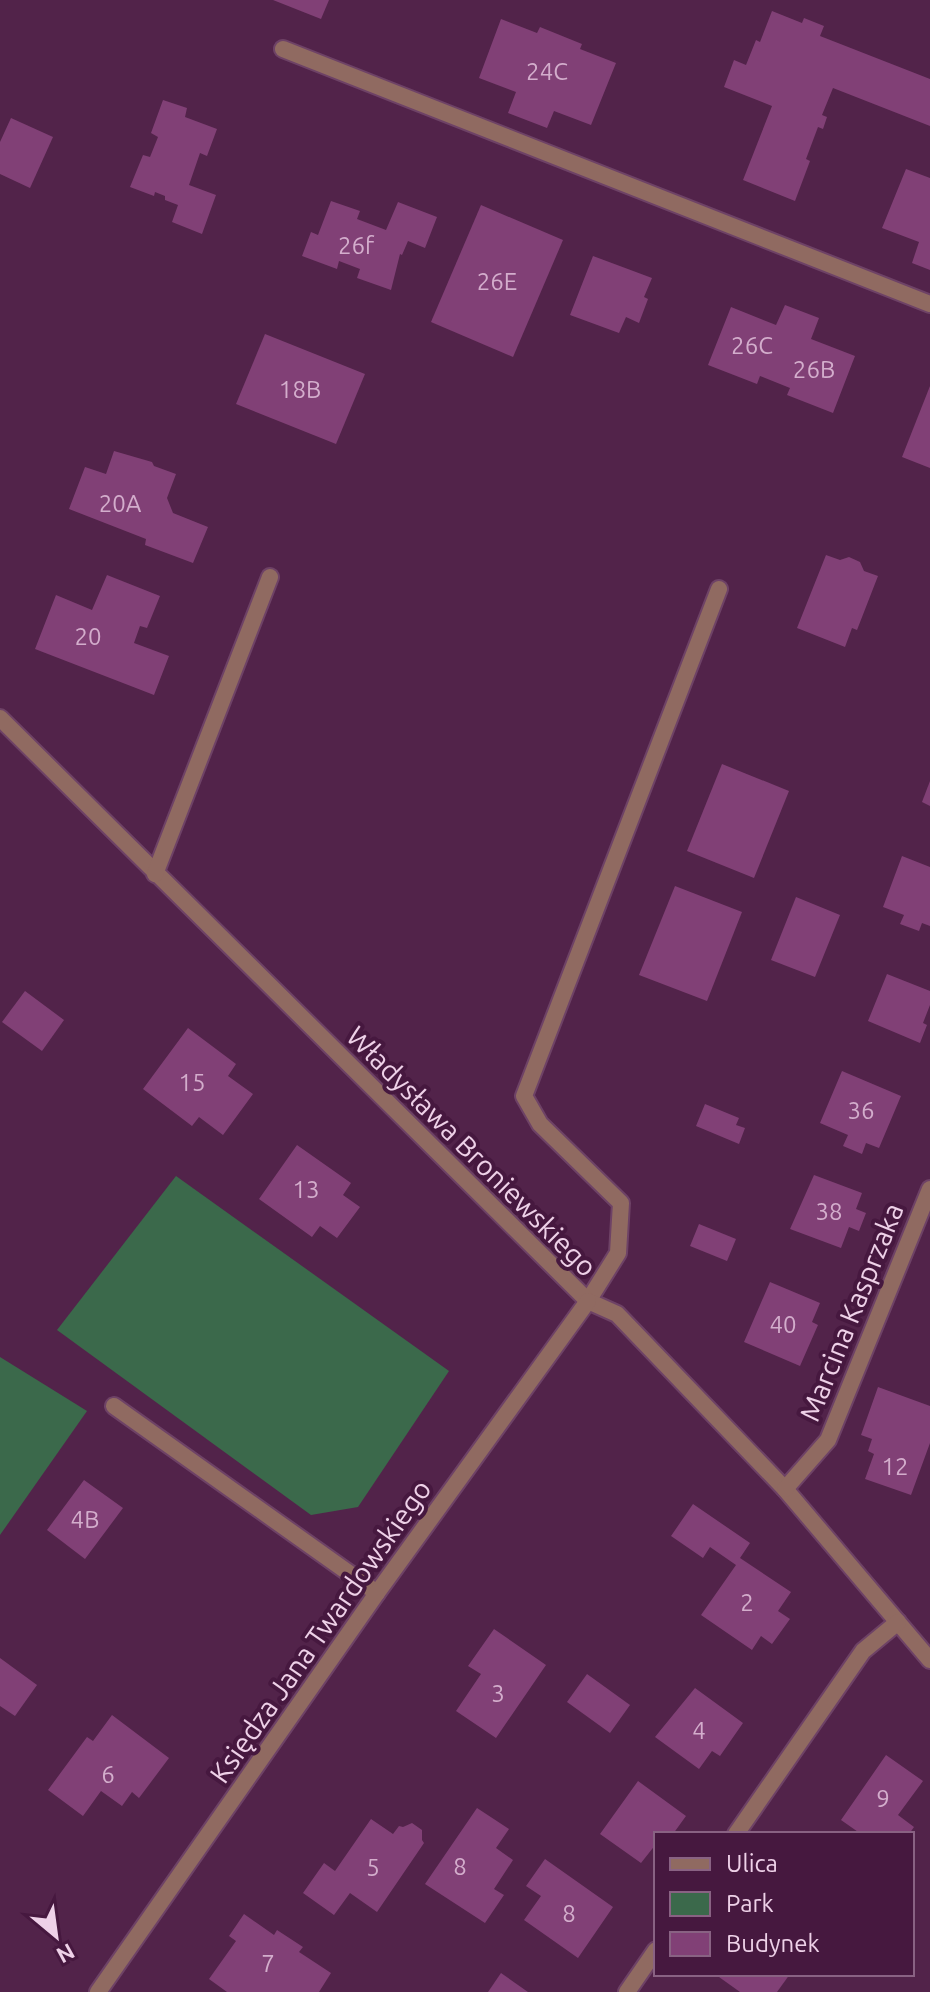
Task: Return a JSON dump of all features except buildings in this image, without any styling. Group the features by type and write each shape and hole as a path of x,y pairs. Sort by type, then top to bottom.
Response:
{"street":[{"path":"283,49 930,304"},
{"path":"155,874 270,577"},
{"name":"Księdza Jana Twardowskiego","path":"98,1992 377,1593 588,1301 618,1253 621,1203 540,1124 524,1096 719,589"},
{"name":"Władysława Broniewskiego","path":"0,718 588,1301 617,1314 785,1489 930,1660"},
{"name":"Marcina Kasprzaka","path":"785,1489 828,1440 930,1189"},
{"path":"114,1406 377,1593"},
{"path":"737,1832 863,1651 898,1622"},
{"path":"627,1992 654,1953"}],"green space":[{"path":"176,1176 449,1371 358,1507 311,1515 57,1330"},
{"path":"0,1357 87,1411 0,1535"}]}
